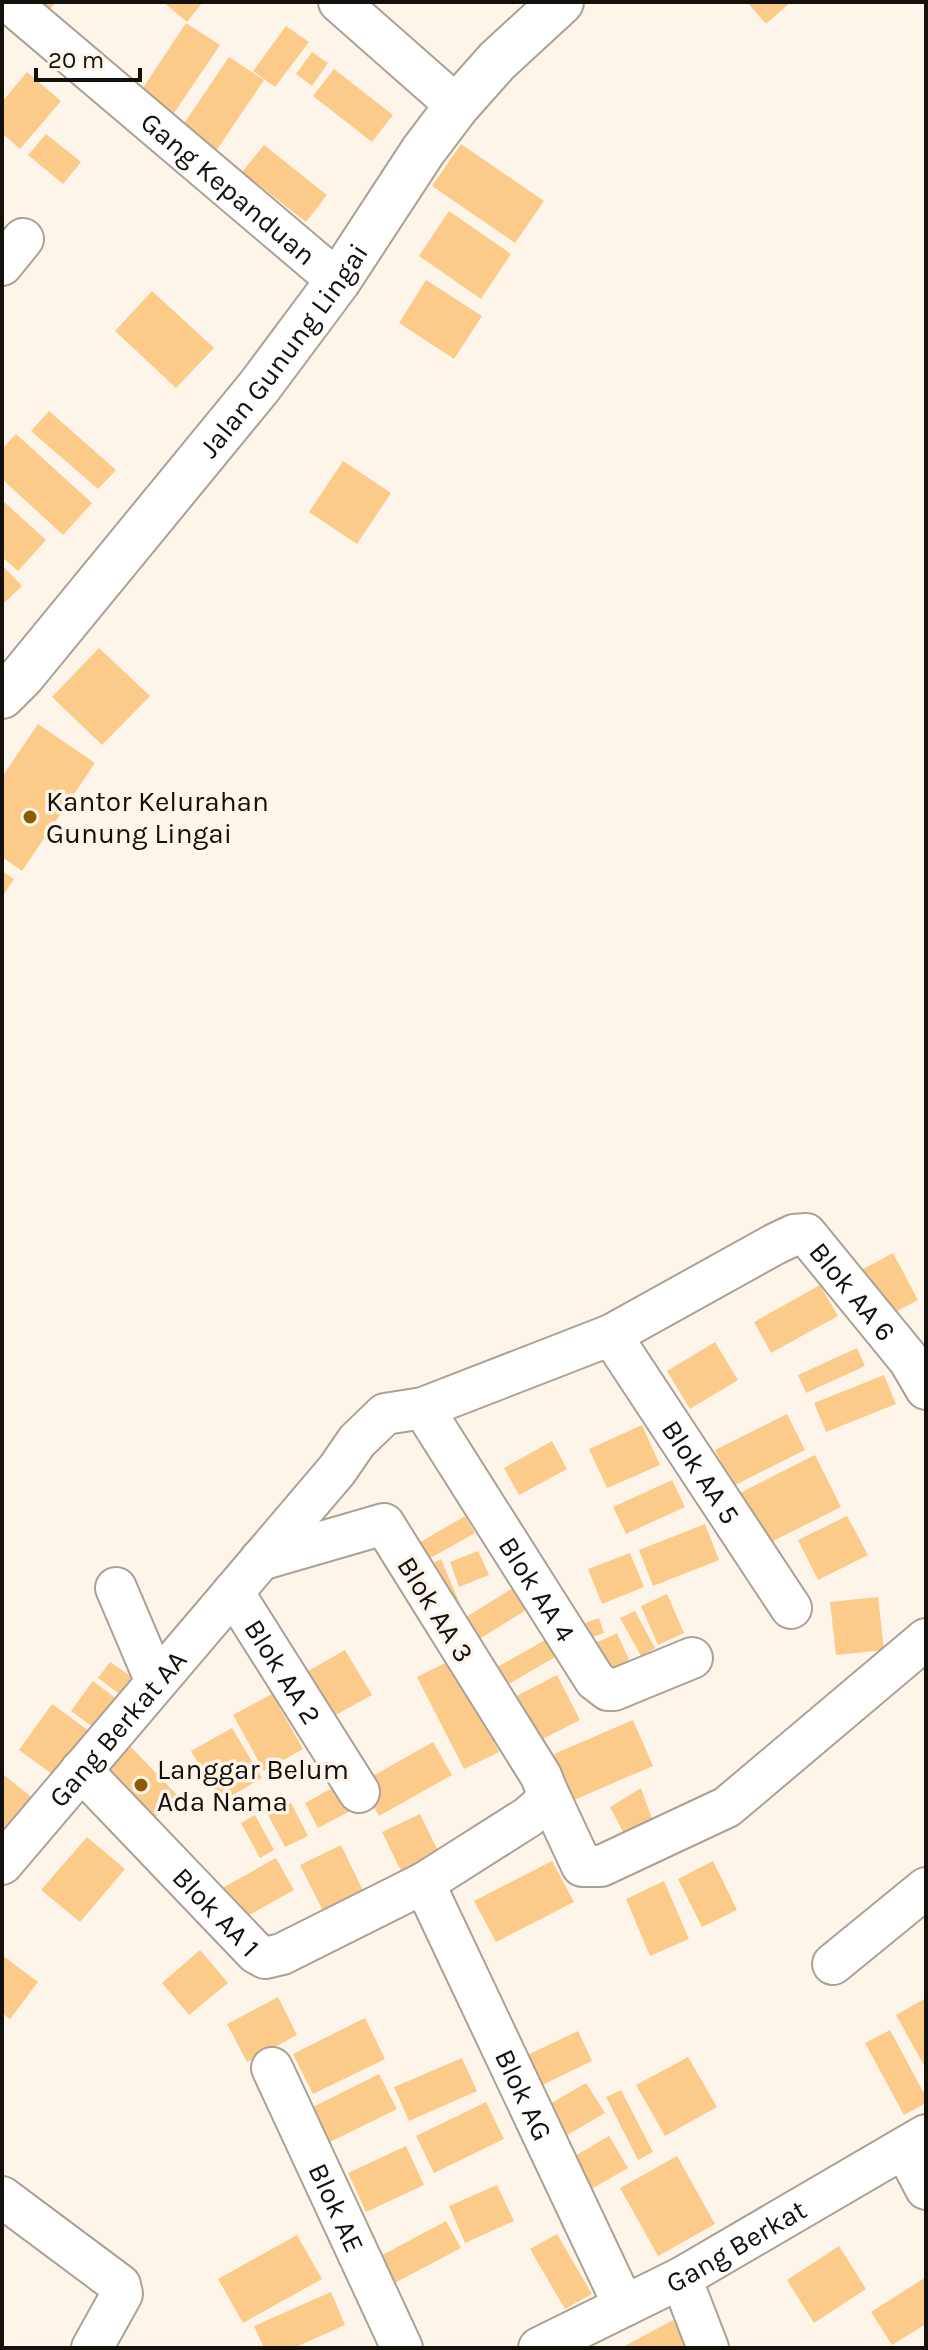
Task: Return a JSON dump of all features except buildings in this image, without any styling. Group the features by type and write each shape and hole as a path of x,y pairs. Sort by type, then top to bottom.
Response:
{"street":[{"name":"Gang Kepanduan","path":"9,2 338,281"},
{"path":"339,2 457,106"},
{"name":"Jalan Gunung Lingai","path":"9,676 259,387 338,281 423,151 457,106 497,61 561,2"},
{"name":"Gang Berkat AA","path":"2,1864 337,1470 357,1441 385,1414 423,1408 611,1335 775,1244 794,1235 806,1234"},
{"name":"Blok AA 6","path":"806,1234 909,1360 926,1389"},
{"name":"Blok AA 5","path":"611,1335 791,1608"},
{"name":"Blok AA 4","path":"423,1408 601,1686 608,1690 620,1689 692,1658"},
{"name":"Blok AA 3","path":"260,1560 384,1524 541,1776 544,1798"},
{"path":"116,1588 156,1682"},
{"name":"Blok AA 2","path":"233,1592 359,1792"},
{"path":"424,1883 528,1817 544,1798 582,1866 601,1866 727,1807 926,1639"},
{"name":"Blok AA 1","path":"81,1770 256,1953 265,1958 282,1954 424,1883"},
{"name":"Blok AG","path":"424,1883 624,2306"},
{"path":"833,1964 926,1888"},
{"name":"Blok AE","path":"272,2068 402,2348"},
{"path":"916,2142 926,2189"},
{"name":"Gang Berkat","path":"539,2348 681,2278 916,2142"},
{"path":"2,2197 120,2285 122,2294 92,2348"},
{"path":"681,2278 708,2348"}],"place":[{"name":"Kantor Kelurahan Gunung Lingai","path":"30,817"},
{"name":"Langgar Belum Ada Nama","path":"141,1785"}]}
